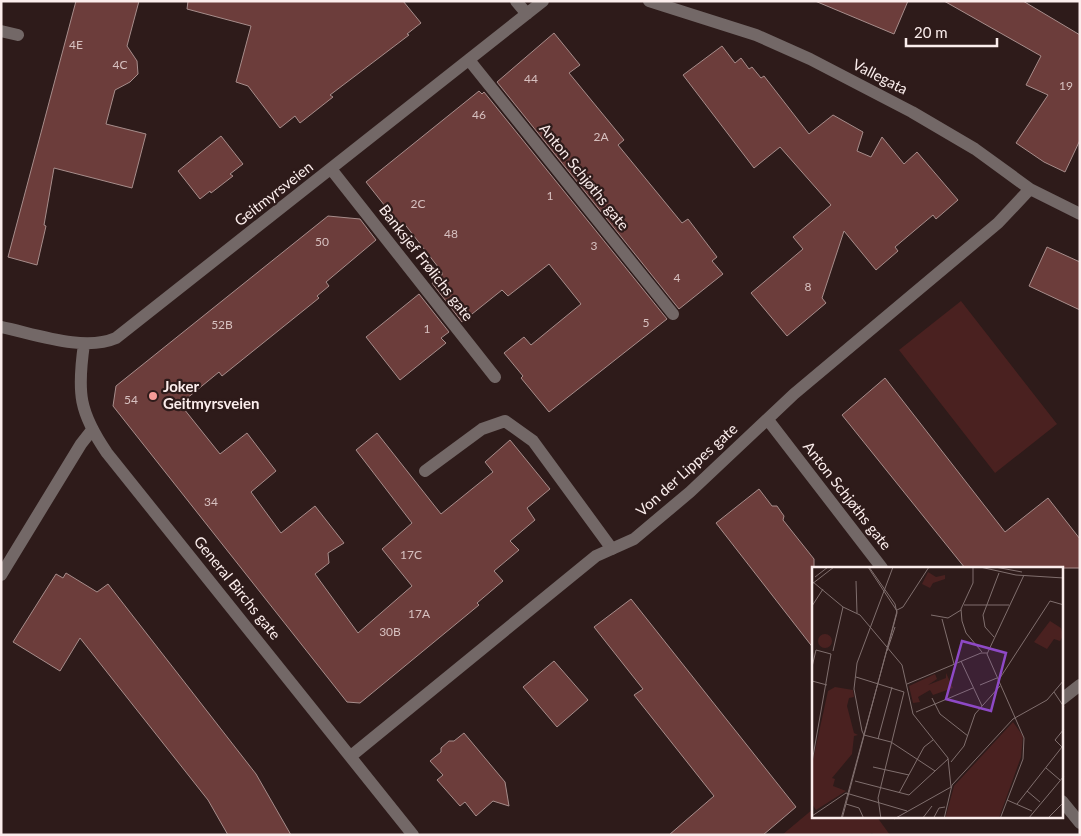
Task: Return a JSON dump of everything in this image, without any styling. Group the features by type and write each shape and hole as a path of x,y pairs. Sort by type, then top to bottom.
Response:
{"street":[{"path":"516,1 527,14"},
{"name":"Geitmyrsveien","path":"1,328 84,344 105,343 127,331 543,1"},
{"name":"Vallegata","path":"649,1 756,35 810,59 936,126 975,149 1030,189 1080,214"},
{"path":"1,31 18,35"},
{"name":"Anton Schjøths gate","path":"469,60 673,314"},
{"name":"Banksjef Frølichs gate","path":"331,169 495,377"},
{"name":"Von der Lippes gate","path":"351,756 596,556 634,539 669,510 794,394 998,223 1030,189"},
{"name":"General Birchs gate","path":"84,344 81,369 81,395 86,418 107,453 413,835"},
{"name":"Anton Schjøths gate","path":"768,420 881,567"},
{"path":"425,471 482,429 505,421 533,441 612,549"},
{"path":"1,575 81,444 92,430"},
{"path":"1064,697 1080,685"},
{"path":"1064,803 1080,823"}],"shaded area":[{"path":"961,301 1057,424 995,473 899,350"},
{"path":"812,810 812,818 878,818 890,835 874,835 872,833 869,835 782,835"}],"building":[{"path":"76,1 139,1 127,46 137,61 138,74 130,82 115,90 106,124 146,134 132,188 54,168 44,225 46,226 37,265 8,257"},
{"path":"188,1 403,1 421,23 407,34 409,35 330,95 333,97 300,123 295,116 280,128 248,86 236,82 251,26 187,9"},
{"path":"815,1 908,1 894,34"},
{"path":"944,1 1023,1 1080,35 1080,140 1065,172 1044,162 1016,143 1048,95 1026,85 1041,56"},
{"path":"554,33 580,65 569,73 624,140 618,145 682,223 688,219 717,257 712,261 723,274 679,309 497,82"},
{"path":"722,46 735,63 741,58 749,69 752,67 761,78 764,76 809,134 833,115 863,132 857,151 871,157 882,137 904,164 917,152 958,200 936,219 933,215 895,247 898,251 876,270 844,231 822,298 826,303 787,336 751,293 803,249 793,237 831,205 780,147 754,168 683,75"},
{"path":"479,91 482,94 484,92 667,319 549,412 521,378 523,376 504,353 524,337 531,345 581,304 549,264 508,296 502,290 462,322 432,283 442,275 442,272 403,222 400,225 366,182"},
{"path":"221,136 243,164 230,174 233,176 200,199 178,171"},
{"path":"328,216 360,219 376,240 326,282 329,286 317,296 319,298 222,376 219,372 180,404 220,454 247,433 276,471 251,492 281,533 315,506 344,543 328,553 329,563 315,574 358,633 412,586 382,549 412,523 356,450 377,433 441,514 493,472 485,462 510,440 550,489 527,508 535,520 510,541 519,550 494,571 503,581 477,603 479,605 360,703 347,702 113,406 116,386"},
{"path":"1047,247 1080,262 1080,310 1029,286"},
{"path":"419,294 449,332 441,338 446,343 400,380 366,337"},
{"path":"885,378 1005,532 1048,498 1080,539 1080,568 964,567 842,415"},
{"path":"759,489 772,506 777,506 784,516 783,520 814,559 814,567 812,567 812,646 716,523"},
{"path":"66,573 97,592 108,584 256,774 291,835 228,835 208,800 80,638 60,671 13,642 56,574 63,578"},
{"path":"631,599 796,807 763,835 669,835 714,796 634,695 643,689 594,627"},
{"path":"554,661 588,700 557,727 523,687"},
{"path":"464,733 505,782 509,806 493,801 476,816 465,802 460,806 437,780 443,775 430,761 441,752 441,748 449,741 454,741"}],"place":[{"name":"Joker Geitmyrsveien","path":"153,396"}]}
